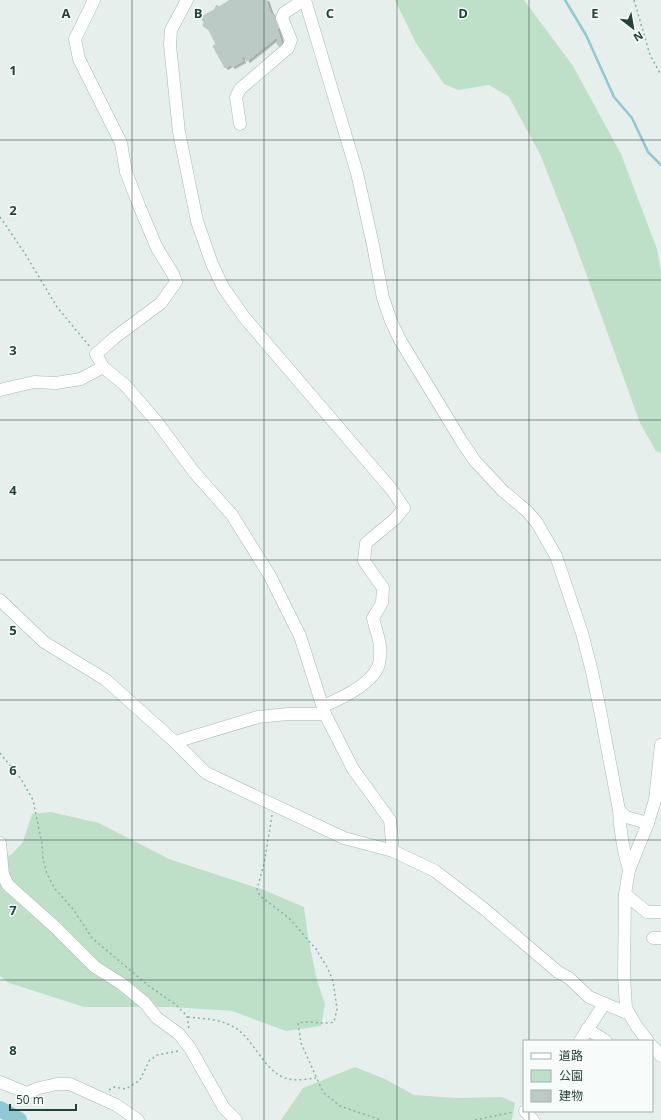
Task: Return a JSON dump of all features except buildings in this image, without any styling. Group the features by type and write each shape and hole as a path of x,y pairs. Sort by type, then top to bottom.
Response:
{"street":[{"path":"94,0 75,39 79,59 121,143 126,172 140,208 157,248 173,274 176,282 161,303 114,338 96,354 103,368 125,384 157,422 194,472 232,515 270,576 300,636 324,710 353,768 390,820 393,851"},
{"path":"175,742 258,717 324,710 338,699 360,686 372,676 378,666 381,650 373,618 382,602 383,588 364,561 366,543 395,519 404,508 392,490 244,317 223,287 212,264 196,221 179,132 172,69 170,45 171,30 187,0"},
{"path":"240,124 236,97 240,89 288,48 291,40 282,18 284,13 304,0 343,122 357,173 383,298 391,321 400,340 475,461 503,492 526,511 538,524 556,556 582,633 592,672 618,810 623,848 629,870"},
{"path":"0,390 34,382 56,383 80,379 103,368"},
{"path":"0,600 44,642 106,680 175,742 206,773 344,838 393,851 435,871 483,908 558,972 569,978 589,997 627,1013"},
{"path":"647,1040 627,1013 626,1008 624,975 625,894 629,870 648,823 655,800 661,745"},
{"path":"618,810 626,817 648,823"},
{"path":"0,843 3,875 8,885 55,927 95,967 122,984 146,1003 157,1018 179,1034 190,1048 224,1108 236,1120"},
{"path":"625,894 647,912 661,912"},
{"path":"581,1040 604,1004"},
{"path":"587,1029 604,1040"},
{"path":"653,1047 661,1056"},
{"path":"0,1082 27,1093 39,1088 56,1084 70,1084 116,1105 138,1120"},
{"path":"521,1111 533,1120"}],"path":[{"path":"634,0 650,55 661,75"},
{"path":"0,218 24,252 57,307 96,354"},
{"path":"0,753 21,779 33,800 47,874 55,889 73,910 92,938 149,986 175,1004 187,1016 217,1020 228,1024 242,1033 257,1053 278,1075 290,1079 316,1078"},
{"path":"274,804 264,864 257,889 260,896 289,918 316,949 328,969 333,981 337,1009 334,1022 328,1024 306,1021 298,1023 301,1043 323,1092 340,1106 381,1120"},
{"path":"106,1091 114,1087 126,1089 140,1080 149,1061 157,1055 190,1048"},
{"path":"474,1120 521,1111"}],"green space":[{"path":"395,0 524,0 573,66 621,154 657,249 661,272 661,453 656,451 640,423 575,243 540,154 509,97 489,85 458,90 444,84 416,43"},
{"path":"51,812 99,823 169,859 264,890 304,907 308,937 317,980 325,1004 321,1026 286,1031 232,1011 172,1007 84,1007 9,983 0,976 0,857 11,855 23,842 32,814"},
{"path":"355,1067 385,1079 414,1095 457,1098 502,1097 515,1103 512,1120 281,1120 303,1088"}],"waterway":[{"path":"565,0 586,35 614,97 632,118 648,152 661,165"},
{"path":"0,1109 19,1120"}]}
